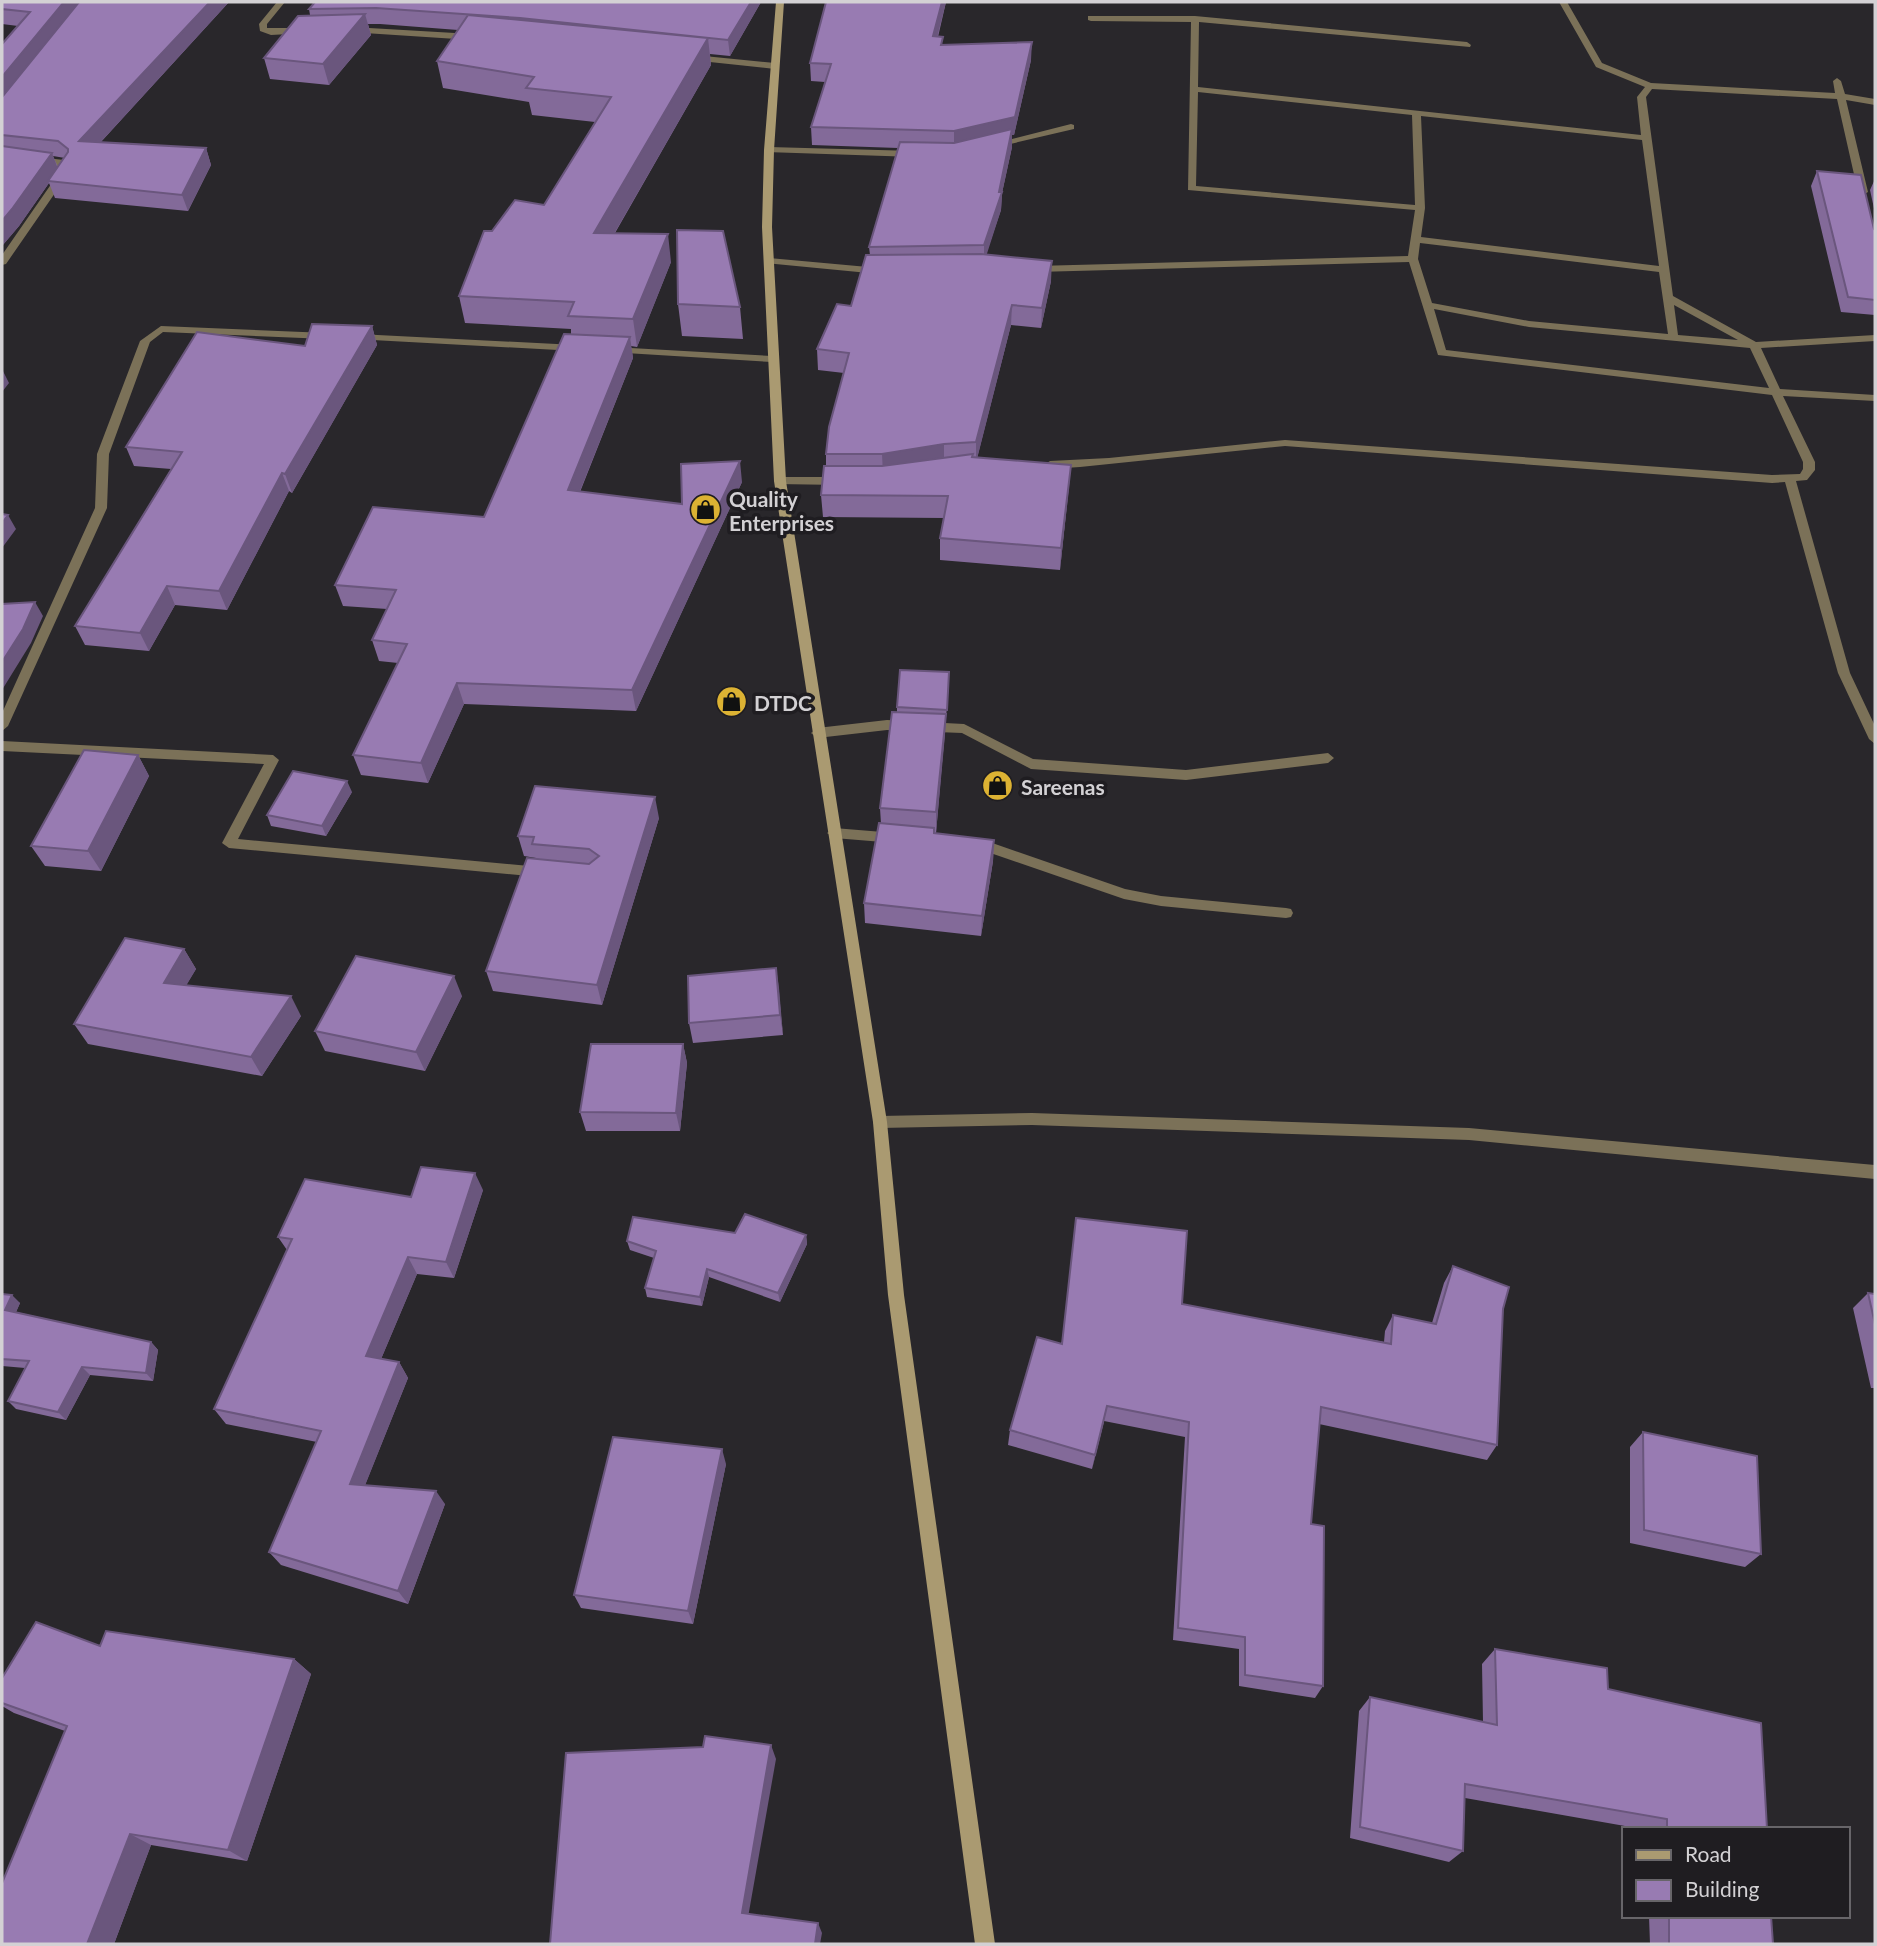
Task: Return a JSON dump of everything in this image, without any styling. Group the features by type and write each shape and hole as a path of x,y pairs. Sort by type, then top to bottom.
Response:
{"main road":[{"path":"780,2 769,150 772,359 780,481 817,733 880,1122 896,1295 985,1944"}],"street":[{"path":"281,2 262,29 271,32 310,31"},
{"path":"1563,2 1599,65 1650,86 1839,96 1875,102"},
{"path":"1091,18 1195,19 1467,45"},
{"path":"1195,19 1191,188 1420,208"},
{"path":"336,30 374,29 483,37"},
{"path":"682,57 775,66"},
{"path":"1837,81 1865,203"},
{"path":"1650,86 1641,97 1673,336"},
{"path":"1193,89 1647,138"},
{"path":"1416,113 1420,208 1413,259 1442,353 1776,392 1875,398"},
{"path":"980,149 1071,127"},
{"path":"769,150 928,154"},
{"path":"2,156 64,163 68,167 2,262"},
{"path":"1415,239 1664,270"},
{"path":"1024,269 1413,259"},
{"path":"769,261 889,271"},
{"path":"1039,465 1120,461 1226,446 1285,443 1790,479 1803,477 1809,470 1809,461 1754,345 1668,298"},
{"path":"1427,305 1529,324 1754,345 1875,338"},
{"path":"2,726 101,508 103,454 145,341 161,329 592,349"},
{"path":"606,350 772,359"},
{"path":"1790,479 1844,673 1875,739"},
{"path":"780,481 857,481"},
{"path":"817,733 887,725 964,729 1031,764 1186,775 1328,758"},
{"path":"2,746 272,760 229,843 554,873"},
{"path":"834,833 913,839"},
{"path":"966,843 979,844 1124,894 1161,901 1286,913"},
{"path":"880,1122 1032,1119 1469,1134 1875,1172"}],"building":[{"path":"2,2 64,2 2,77 2,44 30,12 2,9"},
{"path":"79,2 210,2 79,141 206,148 182,195 48,181 68,149 58,141 2,135 2,97"},
{"path":"315,2 751,2 728,40 520,18 376,8 309,9"},
{"path":"826,2 942,2 933,36 943,37 941,45 1032,42 1015,117 954,131 811,127 831,64 810,63"},
{"path":"365,14 323,64 264,58 298,16"},
{"path":"468,15 708,38 594,233 668,234 633,319 568,316 574,302 459,296 484,231 492,231 515,200 544,205 611,97 526,88 534,77 437,61"},
{"path":"1012,129 999,192 1002,192 984,245 869,247 900,142 954,143"},
{"path":"2,146 52,153 2,221"},
{"path":"1817,171 1861,175 1875,230 1875,300 1848,297"},
{"path":"677,230 723,231 740,307 678,304"},
{"path":"981,254 1052,261 1042,308 1012,305 976,442 882,454 826,454 829,427 849,353 817,349 837,304 851,306 866,255"},
{"path":"312,324 372,326 285,474 282,473 219,591 167,586 140,633 75,626 182,452 126,447 197,332 305,346"},
{"path":"564,334 630,337 568,490 682,504 681,464 740,461 632,690 457,683 421,763 353,755 407,644 372,640 396,590 335,585 373,507 484,517"},
{"path":"973,454 972,457 1071,465 1061,548 940,538 948,496 821,495 824,466 882,466"},
{"path":"35,602 23,629 2,662 2,604"},
{"path":"900,670 949,672 947,710 897,707"},
{"path":"892,712 946,714 936,812 880,808"},
{"path":"84,750 138,755 88,851 31,846"},
{"path":"293,771 347,781 322,826 267,815"},
{"path":"535,786 655,797 597,985 486,971 527,858 589,864 599,856 589,849 532,844 534,837 518,836"},
{"path":"879,823 934,828 934,833 994,840 982,916 864,903"},
{"path":"125,938 184,949 164,983 291,996 251,1057 74,1024"},
{"path":"356,956 454,976 416,1052 315,1031"},
{"path":"776,968 780,1015 689,1023 688,976"},
{"path":"591,1044 683,1044 676,1113 580,1112"},
{"path":"421,1167 475,1173 446,1262 408,1257 366,1356 399,1362 350,1484 436,1491 398,1591 269,1552 321,1431 214,1409 292,1239 278,1237 305,1179 411,1197"},
{"path":"745,1214 806,1235 778,1293 707,1269 700,1297 645,1288 656,1251 627,1241 633,1217 735,1233"},
{"path":"1076,1218 1187,1231 1182,1304 1391,1344 1393,1315 1436,1324 1453,1266 1509,1287 1503,1309 1497,1445 1321,1407 1311,1524 1324,1526 1323,1686 1245,1675 1245,1637 1178,1628 1189,1422 1107,1406 1095,1455 1010,1430 1037,1337 1062,1344"},
{"path":"1868,1293 1875,1294 1875,1324"},
{"path":"2,1294 12,1295 5,1310 151,1342 146,1373 82,1367 58,1412 8,1401 29,1361 2,1359"},
{"path":"1643,1432 1757,1456 1761,1554 1644,1530"},
{"path":"613,1437 722,1449 688,1611 574,1595"},
{"path":"36,1622 100,1646 106,1631 294,1659 228,1850 130,1834 87,1944 2,1944 2,1883 67,1726 2,1703 2,1678"},
{"path":"1495,1649 1607,1668 1608,1689 1761,1723 1767,1827 1667,1827 1667,1819 1465,1784 1463,1851 1360,1827 1370,1697 1497,1725"},
{"path":"705,1736 771,1745 742,1913 818,1923 815,1944 550,1944 566,1753 703,1747"},
{"path":"1669,1918 1771,1918 1773,1944 1669,1944"}],"place":[{"name":"Quality Enterprises","path":"706,510"},
{"name":"DTDC","path":"731,702"},
{"name":"Sareenas","path":"998,786"}]}
